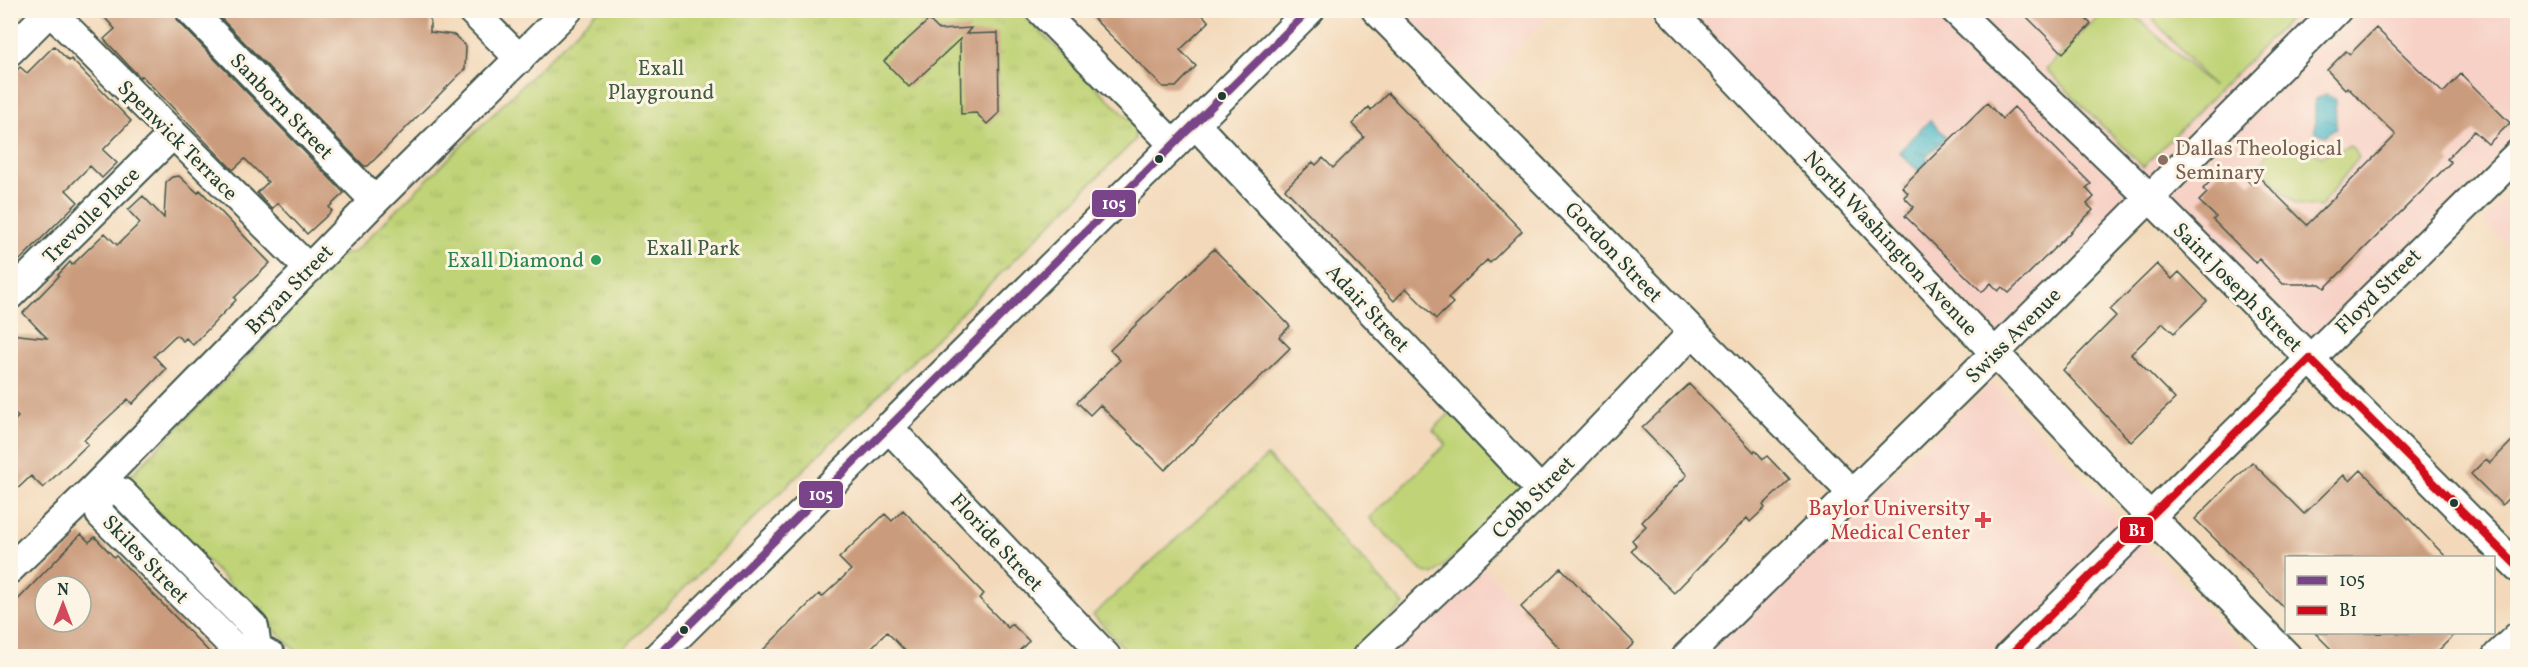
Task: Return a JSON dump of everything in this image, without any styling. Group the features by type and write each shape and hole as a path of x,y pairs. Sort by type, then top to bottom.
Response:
{"street":[{"name":"Sanborn Street","path":"190,10 375,201"},
{"path":"471,10 520,59"},
{"name":"Bryan Street","path":"10,569 95,487 375,201 568,10"},
{"path":"1040,10 1174,145"},
{"path":"658,657 1310,10"},
{"name":"Gordon Street","path":"1376,10 1852,493"},
{"name":"North Washington Avenue","path":"1671,10 2150,517 2287,657"},
{"name":"Saint Joseph Street","path":"1954,10 2150,198 2517,568"},
{"name":"Swiss Avenue","path":"1687,657 1995,353 2337,10"},
{"path":"10,51 49,11"},
{"name":"Spenwick Terrace","path":"49,11 309,269"},
{"name":"Adair Street","path":"1195,124 1541,491"},
{"name":"Trevolle Place","path":"10,294 172,135"},
{"name":"Floyd Street","path":"2009,657 2517,154"},
{"name":"Cobb Street","path":"1366,657 1541,491 1694,332"},
{"name":"Floride Street","path":"888,427 1106,657"},
{"name":"Skiles Street","path":"95,487 100,514 235,648 264,652"},
{"path":"2497,657 2517,636"}],"shaded area":[{"path":"1399,11 1555,11 1479,88"},
{"name":"Dallas Theological Seminary","path":"1685,11 2517,11 2517,139 2315,345 2153,181 2001,338"},
{"path":"2517,187 2517,256 2483,221"},
{"name":"Baylor University Medical Center","path":"1992,383 2249,656 1697,656"},
{"path":"1483,565 1562,656 1384,656"}],"green space":[{"name":"Exall Park","path":"597,11 1019,11 1135,125 1135,140 616,656 301,656 126,480 288,316 292,303 339,256 354,252"},
{"path":"2105,11 2130,11 2213,87 2146,11 2298,11 2143,167 2046,69"},
{"path":"2284,141 2301,144 2321,156 2350,146 2359,157 2320,207 2297,204 2259,167 2270,150"},
{"path":"1452,411 1529,489 1433,575 1422,571 1370,518 1446,444 1433,430"},
{"path":"1267,456 1404,605 1347,656 1131,656 1093,615"}],"water":[{"path":"2326,94 2335,100 2336,129 2325,136 2315,131 2315,100"},
{"path":"1930,120 1946,137 1926,157 1928,160 1918,171 1899,152"}],"building":[{"path":"98,10 174,10 178,21 344,193 329,207 332,211 307,234 278,203 272,209 257,193 268,182 245,159 233,170 142,76 140,77 129,66 104,39 115,29"},
{"path":"213,10 424,10 430,16 430,32 454,35 466,46 465,69 368,166 364,166"},
{"path":"1085,10 1198,10 1209,22 1180,50 1196,66 1176,87 1163,87"},
{"path":"2020,10 2077,10 2091,24 2063,53"},
{"path":"929,20 939,30 971,28 966,34 998,33 999,113 987,124 976,113 961,114 960,39 909,87 884,61"},
{"path":"2376,28 2443,93 2461,74 2510,123 2488,144 2474,131 2447,159 2451,162 2325,288 2320,284 2283,284 2259,259 2256,263 2213,220 2216,217 2199,201 2207,193 2203,189 2223,168 2230,175 2236,169 2251,184 2258,176 2307,225 2396,135 2327,70 2346,51 2350,54"},
{"path":"54,46 69,61 71,59 131,121 103,150 117,163 102,178 90,166 66,190 78,202 10,270 10,77 20,67 27,73"},
{"path":"1388,93 1522,231 1490,263 1487,260 1448,298 1453,303 1436,319 1406,288 1394,301 1285,189 1313,162 1316,165 1323,158 1333,168 1364,137 1352,124"},
{"path":"1987,103 2002,119 2014,107 2091,184 2086,188 2094,197 2087,204 2093,210 2009,293 2002,287 1998,291 1991,283 1982,292 1905,216 1914,207 1904,197 1908,193 1902,187"},
{"path":"179,176 198,193 200,190 270,263 234,298 236,300 193,345 186,338 183,341 176,335 154,356 166,369 132,404 128,399 84,440 88,444 43,488 31,476 10,496 10,425 18,417 10,410 10,334 47,338 23,313 70,262 72,265 105,233 117,245 140,223 128,210 143,196 164,218 166,182 172,177"},
{"path":"1214,249 1290,326 1279,337 1290,348 1165,470 1100,405 1090,415 1077,402 1120,360 1110,350"},
{"path":"2157,264 2172,279 2179,272 2207,301 2174,333 2163,323 2131,354 2175,399 2131,442 2063,370 2116,316 2110,310"},
{"path":"1689,384 1754,452 1755,450 1763,459 1767,456 1790,480 1763,505 1765,508 1750,522 1747,518 1674,593 1631,551 1636,545 1632,540 1646,526 1642,522 1687,475 1642,428"},
{"path":"2517,436 2517,489 2502,505 2471,474 2486,459 2490,463"},
{"path":"2252,462 2304,514 2344,475 2350,481 2361,470 2445,556 2285,556 2285,609 2195,519"},
{"path":"903,510 984,594 979,598 1008,628 1012,624 1029,641 1013,657 911,657 887,632 862,657 756,657 819,594 822,597 851,570 839,558 885,514 892,521"},
{"path":"81,534 89,542 95,537 114,557 116,556 214,657 10,657 10,608 33,584 33,634 93,634 93,574 43,574"},
{"path":"1561,568 1634,643 1620,657 1568,657 1521,607"},
{"path":"2316,634 2455,634 2432,657 2339,657"}],"transit line":[{"name":"105","path":"658,656 1309,10"},
{"name":"B1","path":"2009,656 2310,359 2518,567"}],"place":[{"name":"Dallas Theological Seminary","path":"2163,160"},
{"name":"Exall Diamond","path":"596,260"},
{"name":"Baylor University Medical Center","path":"1983,520"}],"park label":[{"name":"Exall Playground","path":"661,80"}]}
